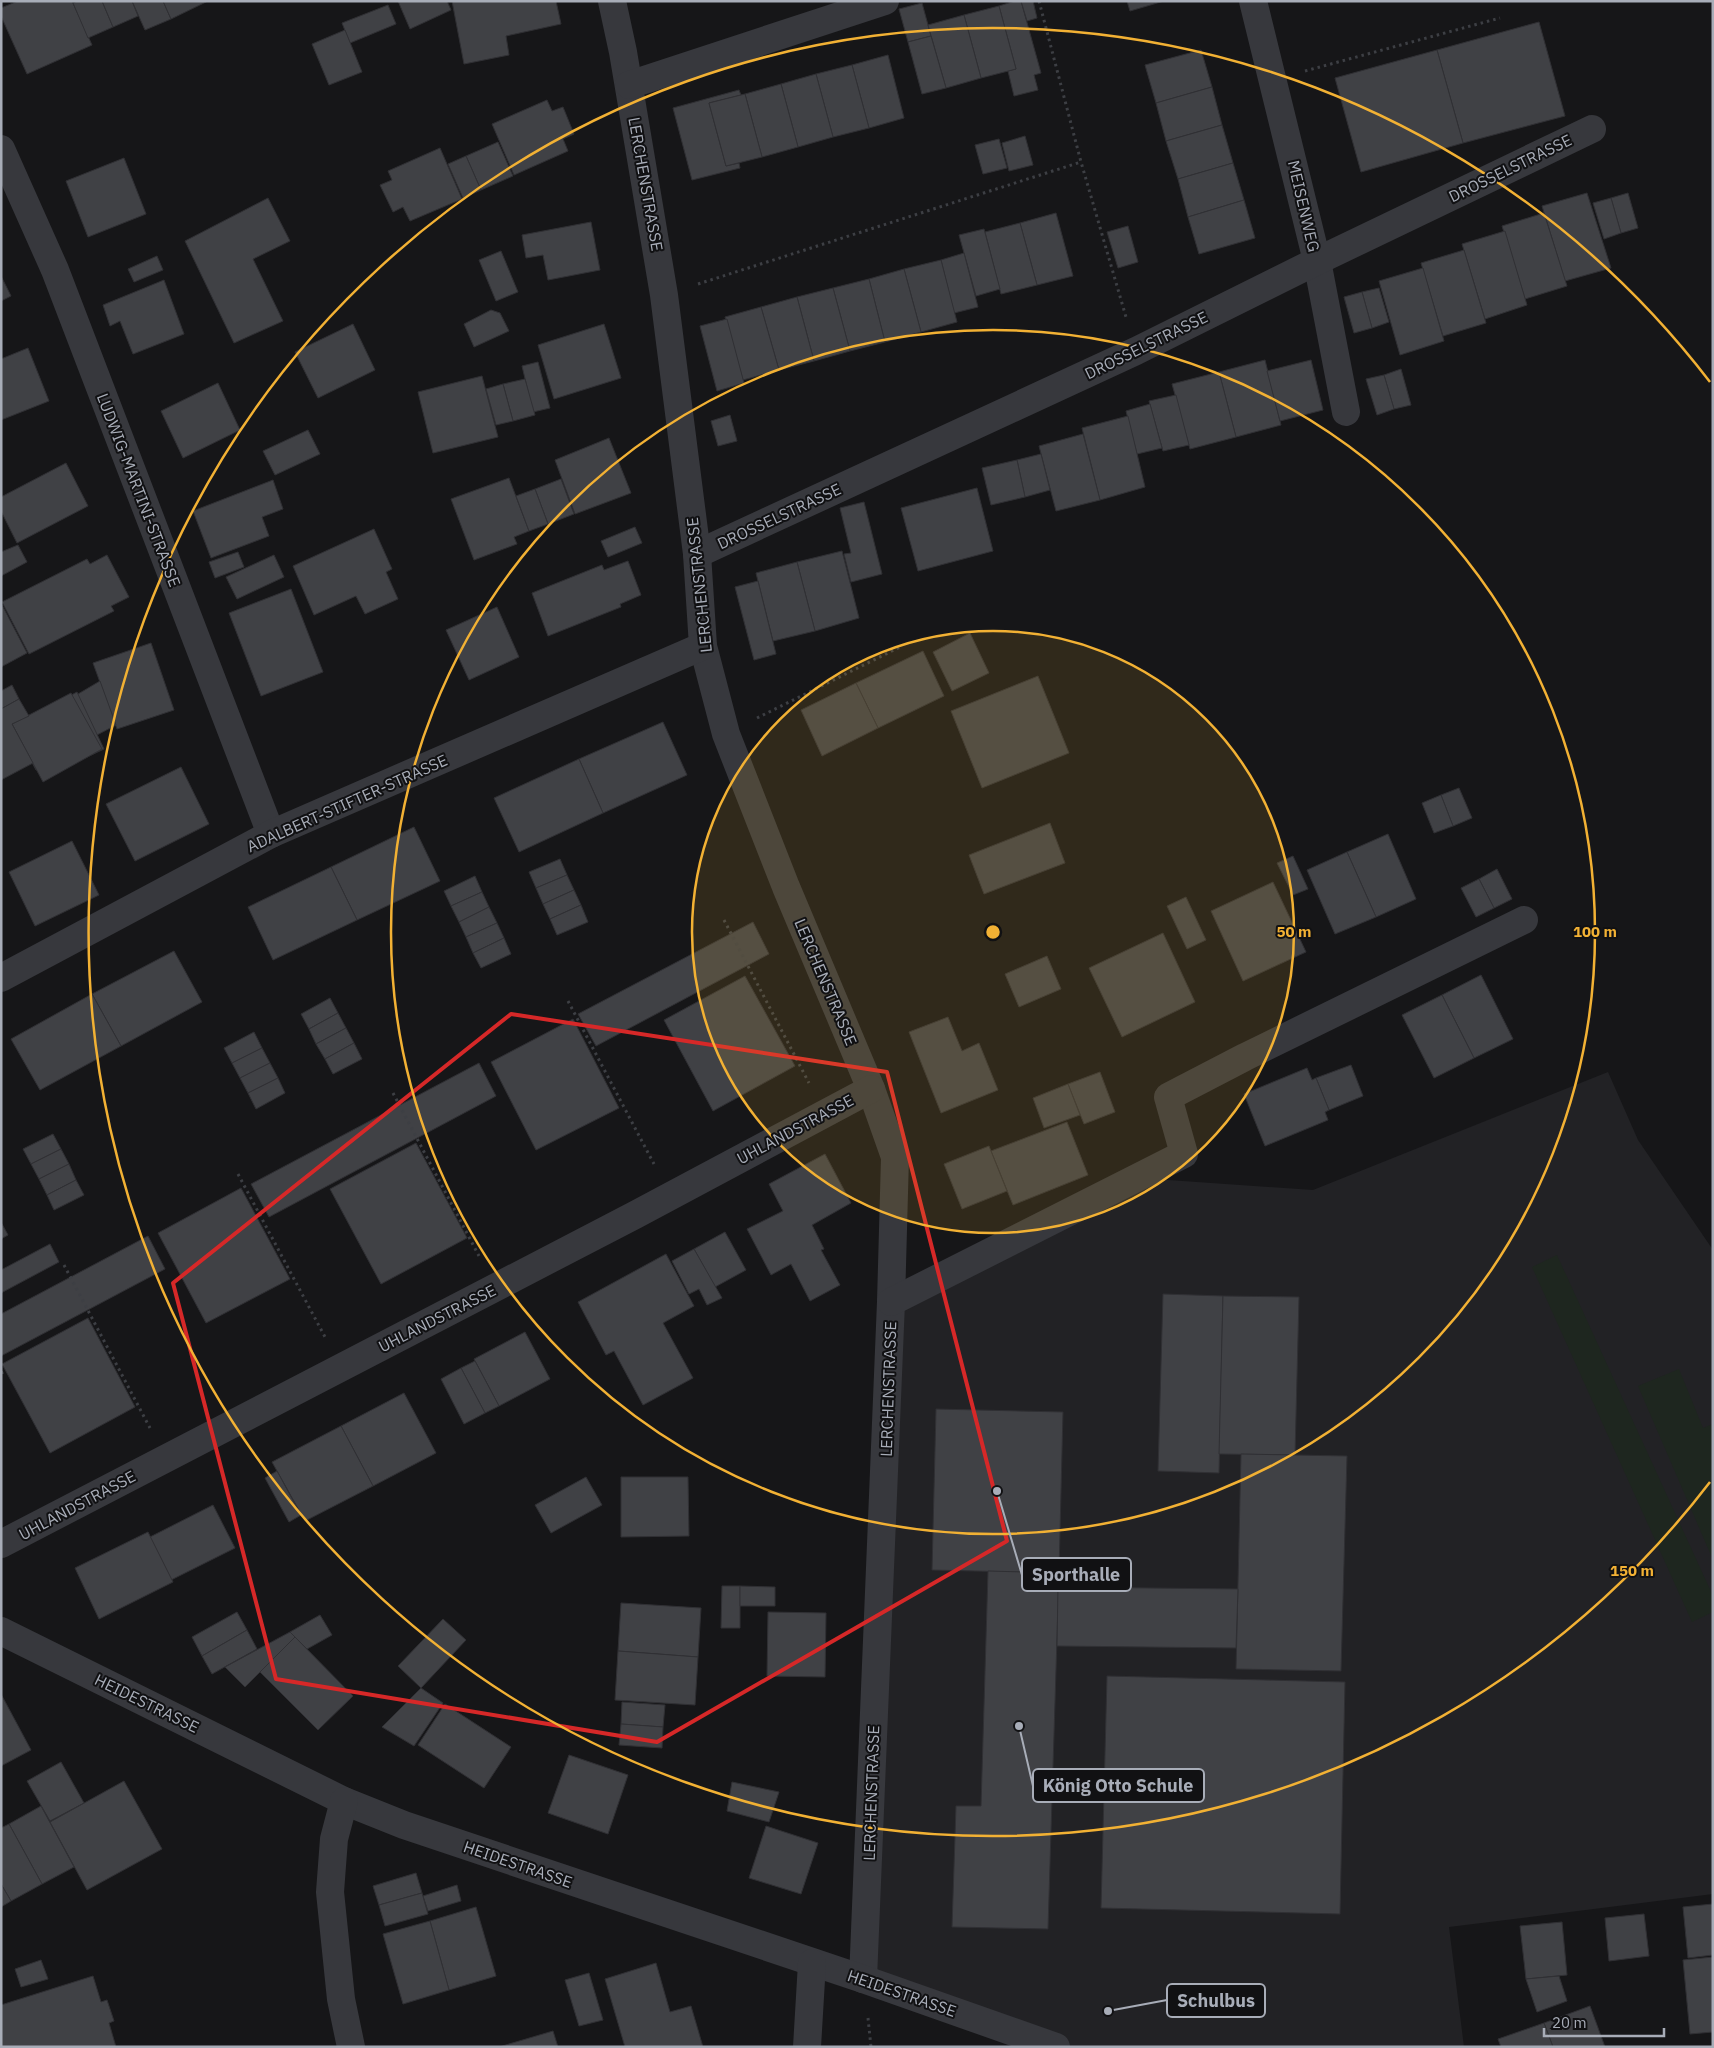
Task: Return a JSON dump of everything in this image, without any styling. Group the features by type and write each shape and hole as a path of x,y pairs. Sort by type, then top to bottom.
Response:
{"street":[{"name":"LERCHENSTRASSE","path":"612,1 629,85 664,294 697,554 702,646 726,734 786,887 871,1089 895,1157 891,1302 863,1979"},
{"path":"629,85 886,1"},
{"name":"MEISENWEG","path":"1253,1 1274,79 1317,261 1346,412"},
{"name":"DROSSELSTRASSE","path":"697,554 1136,351 1317,261 1592,129"},
{"name":"LUDWIG-MARTINI-STRASSE","path":"1,149 55,270 271,834"},
{"name":"ADALBERT-STIFTER-STRASSE","path":"1,978 271,834 702,646"},
{"path":"891,1302 1184,1154 1168,1097 1245,1057 1524,920"},
{"name":"UHLANDSTRASSE","path":"1,1544 671,1196 871,1089"},
{"name":"HEIDESTRASSE","path":"1,1630 344,1801 413,1828 863,1979 1056,2047"},
{"path":"344,1801 334,1839 330,1892 341,1999 351,2047"},
{"path":"807,2047 812,1963"}],"path":[{"path":"1039,1 1081,162 1136,351"},
{"path":"1274,79 1500,18"},
{"path":"664,294 1081,162"},
{"path":"726,734 900,647"},
{"path":"724,920 825,1114"},
{"path":"568,1001 671,1196"},
{"path":"393,1093 496,1287"},
{"path":"238,1174 342,1367"},
{"path":"64,1265 167,1458"},
{"path":"1,1373 6,1370"}],"highlighted area":[{"path":"511,1014 887,1072 1007,1541 657,1742 276,1679 173,1283"}],"shaded area":[{"path":"1608,1072 1638,1140 1713,1250 1713,1894 1449,1927 1464,2047 1056,2047 863,1979 891,1302 1154,1179 1313,1190"},
{"path":"1557,1255 1713,1596 1713,1612 1692,1622 1532,1267"},
{"path":"1679,1369 1703,1428 1713,1424 1713,1560 1638,1386"}],"building":[{"path":"18,1 72,1 92,45 27,74 1,16 1,8"},
{"path":"77,1 102,1 113,27 88,38 73,3"},
{"path":"102,1 132,1 138,16 113,27"},
{"path":"132,1 163,1 171,19 145,30"},
{"path":"163,1 208,1 171,19"},
{"path":"398,1 447,1 451,10 410,29"},
{"path":"452,1 556,1 561,24 506,36 509,55 464,64"},
{"path":"1021,1 1041,73 1034,75 1038,90 1014,96 1008,71 1016,69 999,6"},
{"path":"1021,1 1033,1 1037,18 1027,21"},
{"path":"1127,1 1164,1 1130,11"},
{"path":"922,3 931,36 908,42 899,9"},
{"path":"388,5 396,24 350,43 342,23"},
{"path":"999,6 1016,69 981,78 964,15"},
{"path":"964,15 981,78 946,88 928,25"},
{"path":"1539,22 1565,116 1463,143 1437,50"},
{"path":"345,30 362,72 329,85 312,44"},
{"path":"931,36 946,88 922,94 908,42"},
{"path":"1201,50 1212,87 1156,103 1145,65"},
{"path":"1437,50 1463,143 1361,172 1335,78"},
{"path":"888,55 904,118 869,128 852,65"},
{"path":"852,65 869,128 833,137 816,74"},
{"path":"816,74 833,137 798,147 781,84"},
{"path":"781,84 798,147 762,157 745,94"},
{"path":"1212,87 1222,125 1166,141 1156,103"},
{"path":"739,90 741,95 709,103 726,166 739,163 740,168 692,180 673,108"},
{"path":"745,94 762,157 726,166 709,103"},
{"path":"547,100 552,111 563,107 574,134 563,139 568,151 514,175 492,124"},
{"path":"1222,125 1233,163 1178,179 1166,141"},
{"path":"1025,136 1033,165 1009,171 1002,143"},
{"path":"999,139 1007,168 983,174 975,145"},
{"path":"498,142 513,176 481,190 466,156"},
{"path":"440,148 462,199 410,221 403,207 393,212 380,185 392,180 388,171"},
{"path":"466,156 481,190 463,198 448,164"},
{"path":"124,158 146,214 88,237 66,181"},
{"path":"1233,163 1244,200 1188,217 1178,179"},
{"path":"1587,193 1611,268 1565,281 1542,206"},
{"path":"1628,193 1638,228 1621,233 1611,198"},
{"path":"268,198 290,241 253,259 283,321 234,343 185,241"},
{"path":"1611,198 1621,233 1604,239 1593,203"},
{"path":"1244,200 1255,238 1199,254 1188,217"},
{"path":"1056,213 1073,276 1037,285 1020,223"},
{"path":"1544,213 1567,286 1525,299 1502,226"},
{"path":"591,222 600,270 548,280 543,255 526,258 522,235"},
{"path":"1020,223 1037,285 1001,294 985,232"},
{"path":"1128,226 1138,262 1118,268 1107,232"},
{"path":"984,229 1000,289 976,296 959,235"},
{"path":"1505,231 1527,305 1485,319 1462,244"},
{"path":"1464,250 1486,323 1443,336 1421,263"},
{"path":"501,251 518,292 496,301 479,260"},
{"path":"964,253 978,307 954,313 941,260"},
{"path":"157,256 163,270 134,282 128,269"},
{"path":"941,260 957,322 921,332 904,269"},
{"path":"1423,268 1444,341 1400,355 1379,281"},
{"path":"904,269 921,332 885,342 869,279"},
{"path":"1,276 11,296 1,301"},
{"path":"869,279 885,342 850,351 833,288"},
{"path":"164,280 184,334 133,354 120,321 110,326 103,305"},
{"path":"833,288 850,351 814,361 797,297"},
{"path":"1379,288 1389,322 1372,328 1362,292"},
{"path":"1362,292 1372,328 1354,333 1344,297"},
{"path":"797,297 814,361 779,370 761,307"},
{"path":"761,307 779,370 743,380 725,317"},
{"path":"491,310 500,313 509,331 474,347 464,324"},
{"path":"727,319 744,383 717,391 700,326"},
{"path":"353,324 375,370 318,398 295,352"},
{"path":"604,324 621,378 554,399 538,345"},
{"path":"28,348 49,401 1,420 1,359"},
{"path":"1265,360 1281,425 1236,437 1219,372"},
{"path":"1311,360 1323,410 1280,421 1267,371"},
{"path":"538,362 550,408 533,412 522,366"},
{"path":"1401,369 1411,405 1394,409 1384,375"},
{"path":"1219,372 1236,437 1190,449 1172,384"},
{"path":"1384,375 1394,409 1377,415 1366,379"},
{"path":"482,376 498,437 433,453 418,392"},
{"path":"525,379 535,415 513,421 503,384"},
{"path":"218,383 240,430 183,458 161,411"},
{"path":"503,384 513,421 496,425 486,389"},
{"path":"1176,395 1189,445 1163,451 1149,401"},
{"path":"1150,404 1162,448 1137,454 1126,411"},
{"path":"730,415 737,441 718,446 711,421"},
{"path":"1128,416 1145,487 1100,500 1082,428"},
{"path":"308,430 320,454 275,475 263,451"},
{"path":"1083,434 1100,500 1056,511 1039,446"},
{"path":"609,438 631,493 575,514 555,460"},
{"path":"1041,454 1050,490 1025,497 1017,460"},
{"path":"1017,460 1025,497 991,505 982,468"},
{"path":"66,463 88,506 17,543 1,511 1,497"},
{"path":"509,478 529,531 514,537 517,544 474,560 451,499"},
{"path":"561,479 574,514 548,524 535,489"},
{"path":"273,480 283,509 262,517 269,536 211,558 193,511"},
{"path":"977,488 993,551 918,571 901,508"},
{"path":"535,489 548,524 529,531 516,496"},
{"path":"864,502 882,574 851,582 844,554 851,553 840,508"},
{"path":"635,527 642,543 608,557 601,541"},
{"path":"374,529 392,569 386,572 398,599 365,614 356,596 314,615 293,566"},
{"path":"18,545 27,562 1,576 1,552"},
{"path":"842,551 859,618 815,631 797,562"},
{"path":"238,552 244,567 215,578 209,562"},
{"path":"107,555 129,597 111,606 114,611 29,654 2,602 87,559 90,564"},
{"path":"274,555 284,577 237,599 226,577"},
{"path":"628,561 641,595 620,604 621,607 548,636 532,593 602,565 604,570"},
{"path":"797,562 815,631 773,641 756,573"},
{"path":"758,581 776,654 754,660 735,587"},
{"path":"291,589 323,672 261,696 229,613"},
{"path":"1,603 27,653 1,667"},
{"path":"497,607 519,657 469,680 446,630"},
{"path":"970,633 989,673 952,691 933,652"},
{"path":"151,643 174,710 117,729 93,663"},
{"path":"923,651 944,696 878,728 856,683"},
{"path":"1038,676 1069,753 982,788 951,711"},
{"path":"100,681 116,725 95,736 73,697"},
{"path":"856,683 878,728 822,756 801,710"},
{"path":"12,685 19,699 1,709 1,691"},
{"path":"77,692 104,749 85,758 77,742 50,756 53,762 36,770 21,742 34,734 38,742 48,737 44,727 47,712 51,706"},
{"path":"71,693 102,749 43,782 12,724"},
{"path":"19,699 29,716 12,724 33,763 1,780 1,709"},
{"path":"663,722 687,775 603,813 579,759"},
{"path":"579,759 603,813 519,852 494,798"},
{"path":"181,767 209,824 135,861 106,804"},
{"path":"1459,788 1472,818 1453,826 1441,795"},
{"path":"1441,795 1453,826 1434,833 1422,803"},
{"path":"1050,823 1065,863 984,894 969,855"},
{"path":"414,827 440,881 357,920 331,867"},
{"path":"1388,834 1416,899 1376,917 1347,852"},
{"path":"72,841 99,895 35,926 9,872"},
{"path":"1347,852 1376,917 1335,934 1307,870"},
{"path":"1293,856 1308,889 1293,895 1277,863"},
{"path":"560,859 567,875 536,888 529,872"},
{"path":"331,867 357,920 273,960 248,907"},
{"path":"1497,869 1512,899 1494,908 1479,879"},
{"path":"567,875 574,890 543,904 536,888"},
{"path":"475,876 482,892 451,906 444,891"},
{"path":"1479,879 1494,908 1476,917 1461,888"},
{"path":"1273,882 1306,952 1243,981 1211,911"},
{"path":"574,890 581,905 550,919 543,904"},
{"path":"482,892 489,907 459,922 451,906"},
{"path":"1186,897 1206,940 1187,949 1167,906"},
{"path":"581,905 588,922 557,935 550,919"},
{"path":"489,907 497,923 466,937 459,922"},
{"path":"753,922 769,954 596,1046 578,1014"},
{"path":"497,923 504,938 473,953 466,937"},
{"path":"1163,933 1195,1002 1122,1037 1089,968"},
{"path":"504,938 511,954 481,968 473,953"},
{"path":"174,951 202,1002 121,1046 92,994"},
{"path":"1047,956 1061,989 1019,1007 1005,974"},
{"path":"1481,975 1513,1039 1474,1058 1442,995"},
{"path":"745,976 795,1066 713,1111 664,1020"},
{"path":"92,994 121,1046 40,1090 11,1039"},
{"path":"1442,995 1474,1058 1434,1078 1402,1015"},
{"path":"330,998 338,1013 309,1029 301,1014"},
{"path":"338,1013 346,1028 316,1044 309,1029"},
{"path":"948,1017 962,1051 979,1043 998,1090 941,1113 909,1032"},
{"path":"573,1019 619,1108 536,1150 491,1062"},
{"path":"346,1028 354,1043 325,1059 316,1044"},
{"path":"254,1032 262,1048 232,1063 224,1048"},
{"path":"354,1043 362,1059 333,1074 325,1059"},
{"path":"262,1048 270,1063 240,1078 232,1063"},
{"path":"270,1063 278,1078 248,1093 240,1078"},
{"path":"479,1063 496,1096 269,1217 251,1184"},
{"path":"1351,1065 1363,1096 1329,1110 1316,1078"},
{"path":"1307,1068 1312,1080 1316,1078 1329,1110 1325,1112 1328,1120 1265,1146 1244,1094"},
{"path":"1100,1072 1115,1112 1084,1124 1068,1084"},
{"path":"278,1078 285,1093 256,1109 248,1093"},
{"path":"1068,1084 1080,1115 1044,1128 1033,1098"},
{"path":"1067,1122 1088,1175 1013,1205 991,1151"},
{"path":"53,1134 61,1149 31,1164 23,1149"},
{"path":"416,1143 467,1238 381,1284 330,1189"},
{"path":"989,1146 1007,1191 962,1209 944,1164"},
{"path":"61,1149 69,1164 39,1179 31,1164"},
{"path":"825,1154 851,1203 812,1225 824,1249 821,1250 840,1285 810,1301 791,1264 771,1275 747,1229 783,1211 769,1184"},
{"path":"69,1164 76,1180 47,1195 39,1179"},
{"path":"76,1180 84,1195 54,1210 47,1195"},
{"path":"241,1188 290,1279 206,1323 158,1233"},
{"path":"1,1222 8,1235 1,1239"},
{"path":"725,1232 746,1270 715,1287 694,1249"},
{"path":"148,1236 165,1269 1,1356 1,1314"},
{"path":"50,1244 59,1262 1,1293 1,1270"},
{"path":"694,1249 722,1298 707,1305 699,1289 689,1294 672,1261"},
{"path":"666,1254 694,1306 663,1323 693,1378 643,1405 614,1351 606,1355 578,1302"},
{"path":"1163,1294 1223,1296 1219,1473 1158,1471"},
{"path":"1223,1296 1299,1297 1295,1455 1219,1454"},
{"path":"88,1318 135,1407 50,1453 2,1364"},
{"path":"525,1332 550,1379 499,1406 474,1359"},
{"path":"475,1361 499,1406 485,1413 461,1368"},
{"path":"461,1368 485,1413 464,1424 441,1379"},
{"path":"404,1393 436,1453 373,1486 341,1426"},
{"path":"936,1409 1063,1412 1059,1573 932,1570"},
{"path":"341,1426 373,1486 305,1521 272,1462"},
{"path":"1241,1454 1347,1456 1341,1671 1236,1669"},
{"path":"277,1471 301,1515 289,1522 265,1478"},
{"path":"586,1477 602,1505 551,1533 535,1505"},
{"path":"621,1477 688,1477 689,1536 621,1537"},
{"path":"213,1505 235,1548 171,1580 150,1537"},
{"path":"148,1532 173,1582 99,1619 75,1568"},
{"path":"988,1571 1059,1573 1048,1929 952,1927 956,1806 981,1806"},
{"path":"722,1586 740,1586 740,1628 721,1628"},
{"path":"740,1586 775,1587 775,1606 740,1606"},
{"path":"1058,1587 1238,1589 1236,1648 1057,1646"},
{"path":"621,1603 701,1608 698,1657 618,1651"},
{"path":"237,1612 247,1630 202,1656 192,1637"},
{"path":"768,1612 826,1613 825,1677 767,1676"},
{"path":"320,1615 332,1635 307,1649 290,1632"},
{"path":"443,1619 466,1640 421,1688 398,1666"},
{"path":"247,1630 257,1649 212,1674 202,1656"},
{"path":"290,1632 295,1637 245,1687 225,1667"},
{"path":"295,1637 353,1696 318,1730 260,1672"},
{"path":"618,1651 698,1657 695,1705 615,1700"},
{"path":"1107,1676 1345,1682 1340,1914 1101,1908"},
{"path":"421,1688 443,1703 414,1746 382,1727"},
{"path":"1,1694 31,1750 1,1766"},
{"path":"622,1702 665,1705 663,1727 621,1724"},
{"path":"445,1704 511,1747 484,1788 418,1745"},
{"path":"621,1724 663,1727 662,1748 619,1745"},
{"path":"569,1755 628,1775 608,1834 548,1813"},
{"path":"61,1762 84,1803 50,1821 27,1781"},
{"path":"124,1781 162,1849 87,1890 50,1822"},
{"path":"732,1782 779,1792 769,1822 727,1811"},
{"path":"41,1806 74,1867 42,1884 9,1824"},
{"path":"9,1824 42,1884 11,1901 1,1884 1,1828"},
{"path":"766,1826 818,1843 801,1894 749,1878"},
{"path":"416,1873 422,1893 379,1905 373,1886"},
{"path":"1,1884 11,1901 1,1907"},
{"path":"457,1885 461,1901 428,1911 423,1896"},
{"path":"422,1893 428,1914 385,1926 379,1905"},
{"path":"1713,1904 1713,1955 1688,1958 1683,1907"},
{"path":"476,1907 496,1976 449,1990 430,1921"},
{"path":"1644,1914 1649,1956 1609,1961 1605,1918"},
{"path":"430,1921 449,1990 403,2004 383,1934"},
{"path":"1562,1922 1567,1975 1526,1979 1520,1926"},
{"path":"1713,1957 1713,2032 1690,2034 1683,1960"},
{"path":"41,1960 48,1979 21,1987 15,1969"},
{"path":"656,1963 670,2012 691,2006 703,2047 625,2047 605,1979"},
{"path":"589,1973 603,2020 579,2026 565,1980"},
{"path":"93,1976 101,2002 107,2000 114,2021 109,2023 116,2047 1,2047 1,2005"},
{"path":"1559,1976 1567,2001 1537,2012 1526,1979"},
{"path":"1590,2006 1605,2047 1553,2047 1544,2023"},
{"path":"1544,2023 1553,2047 1501,2047 1498,2039"},
{"path":"553,2031 558,2047 499,2047"}],"place":[{"name":"Sporthalle","path":"997,1491"},
{"name":"König Otto Schule","path":"1019,1726"},
{"name":"Schulbus","path":"1108,2011"}]}
